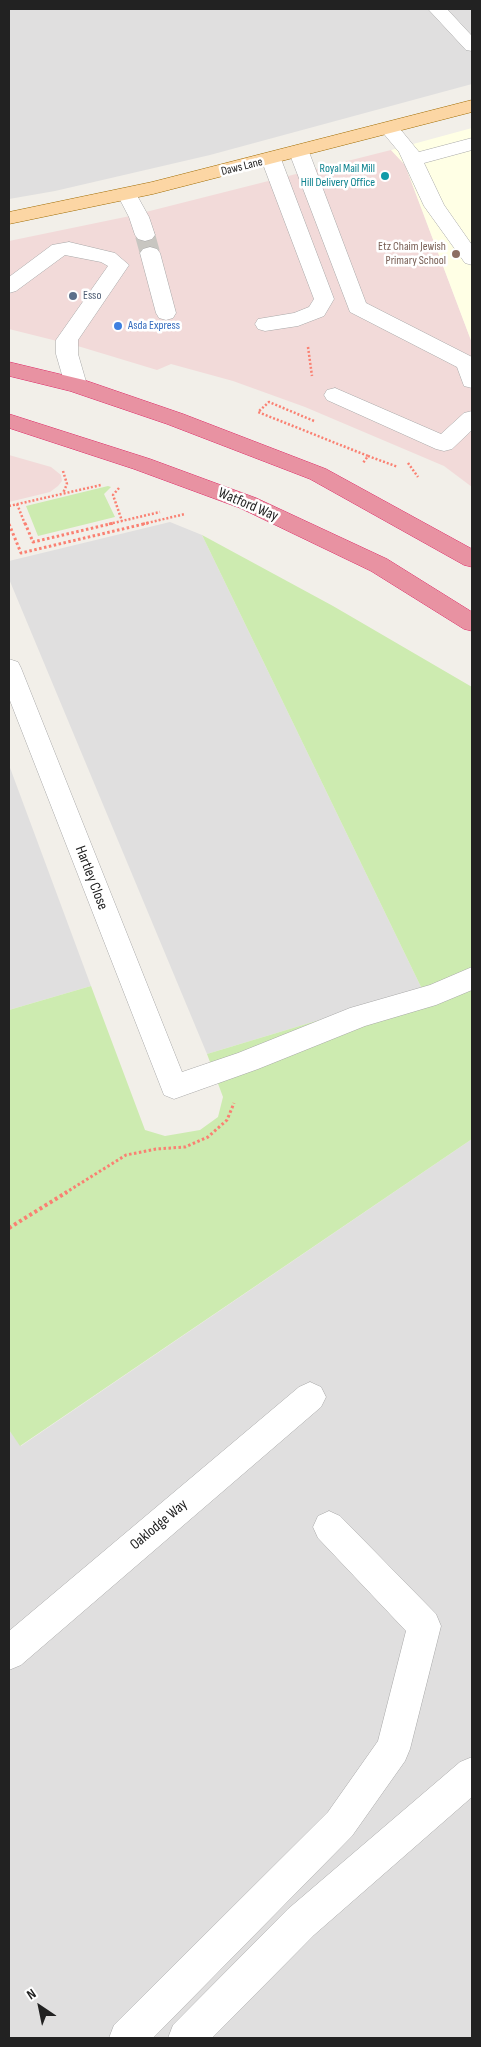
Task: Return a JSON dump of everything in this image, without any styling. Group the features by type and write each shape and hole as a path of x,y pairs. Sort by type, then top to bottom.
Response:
{"highway":[{"path":"9,369 76,385 174,419 318,474 472,559"},
{"name":"Watford Way","path":"9,421 133,461 248,503 379,565 472,622"}],"main road":[{"name":"Daws Lane","path":"9,218 127,194 299,152 472,106"}],"street":[{"path":"437,9 472,46"},
{"path":"389,128 408,150 434,206 472,259"},
{"path":"413,160 472,144"},
{"path":"299,152 358,307 468,363 472,381"},
{"path":"265,324 298,319 317,311 324,298 271,159"},
{"path":"127,194 139,216 166,313"},
{"path":"9,287 59,249 69,248 108,257 118,265 67,340 67,354 76,385"},
{"path":"335,396 444,444 472,418"},
{"name":"Hartley Close","path":"10,675 174,1087 234,1066"},
{"path":"234,1066 360,1016 436,994 472,978"},
{"name":"Oaklodge Way","path":"9,1653 310,1397"},
{"path":"127,2038 340,1824 393,1750 424,1626 329,1527"},
{"path":"186,2038 300,1922 472,1774"}],"path":[{"path":"368,456 398,467"},
{"path":"61,466 67,484 63,494"},
{"path":"9,506 109,483"},
{"path":"120,487 112,495 122,521"},
{"path":"17,504 33,542 160,512"},
{"path":"9,524 21,553 186,514"},
{"path":"9,1228 126,1155 156,1149 185,1147 208,1137 227,1120 238,1092 234,1066"}],"shaded area":[{"path":"9,9 472,9 472,84 210,155 55,191 9,199"},
{"name":"Etz Chaim Jewish Primary School","path":"472,128 472,343 405,165 391,150"},
{"path":"391,150 405,165 472,343 472,487 444,466 305,407 233,381 171,364 157,370 81,347 9,329 9,241 130,216"},
{"path":"9,455 51,467 61,475 62,481 50,492 9,502"},
{"path":"170,522 202,535 422,989 207,1054 9,579 9,561"},
{"path":"9,765 91,986 9,1010"},
{"path":"472,1139 472,2038 9,2038 9,1430 21,1446"}],"green space":[{"path":"108,486 111,487 104,494 115,517 38,536 26,506"},
{"path":"202,535 333,606 472,687 472,1139 20,1446 9,1430 9,1010 91,986 145,1130 165,1136 200,1130 218,1117 223,1097 207,1054 422,989"}],"tunnel":[{"path":"145,235 150,253"}],"place":[{"name":"Royal Mail Mill Hill Delivery Office","path":"385,176"},
{"name":"Etz Chaim Jewish Primary School","path":"456,254"},
{"name":"Esso","path":"73,296"},
{"name":"Asda Express","path":"118,326"}]}
